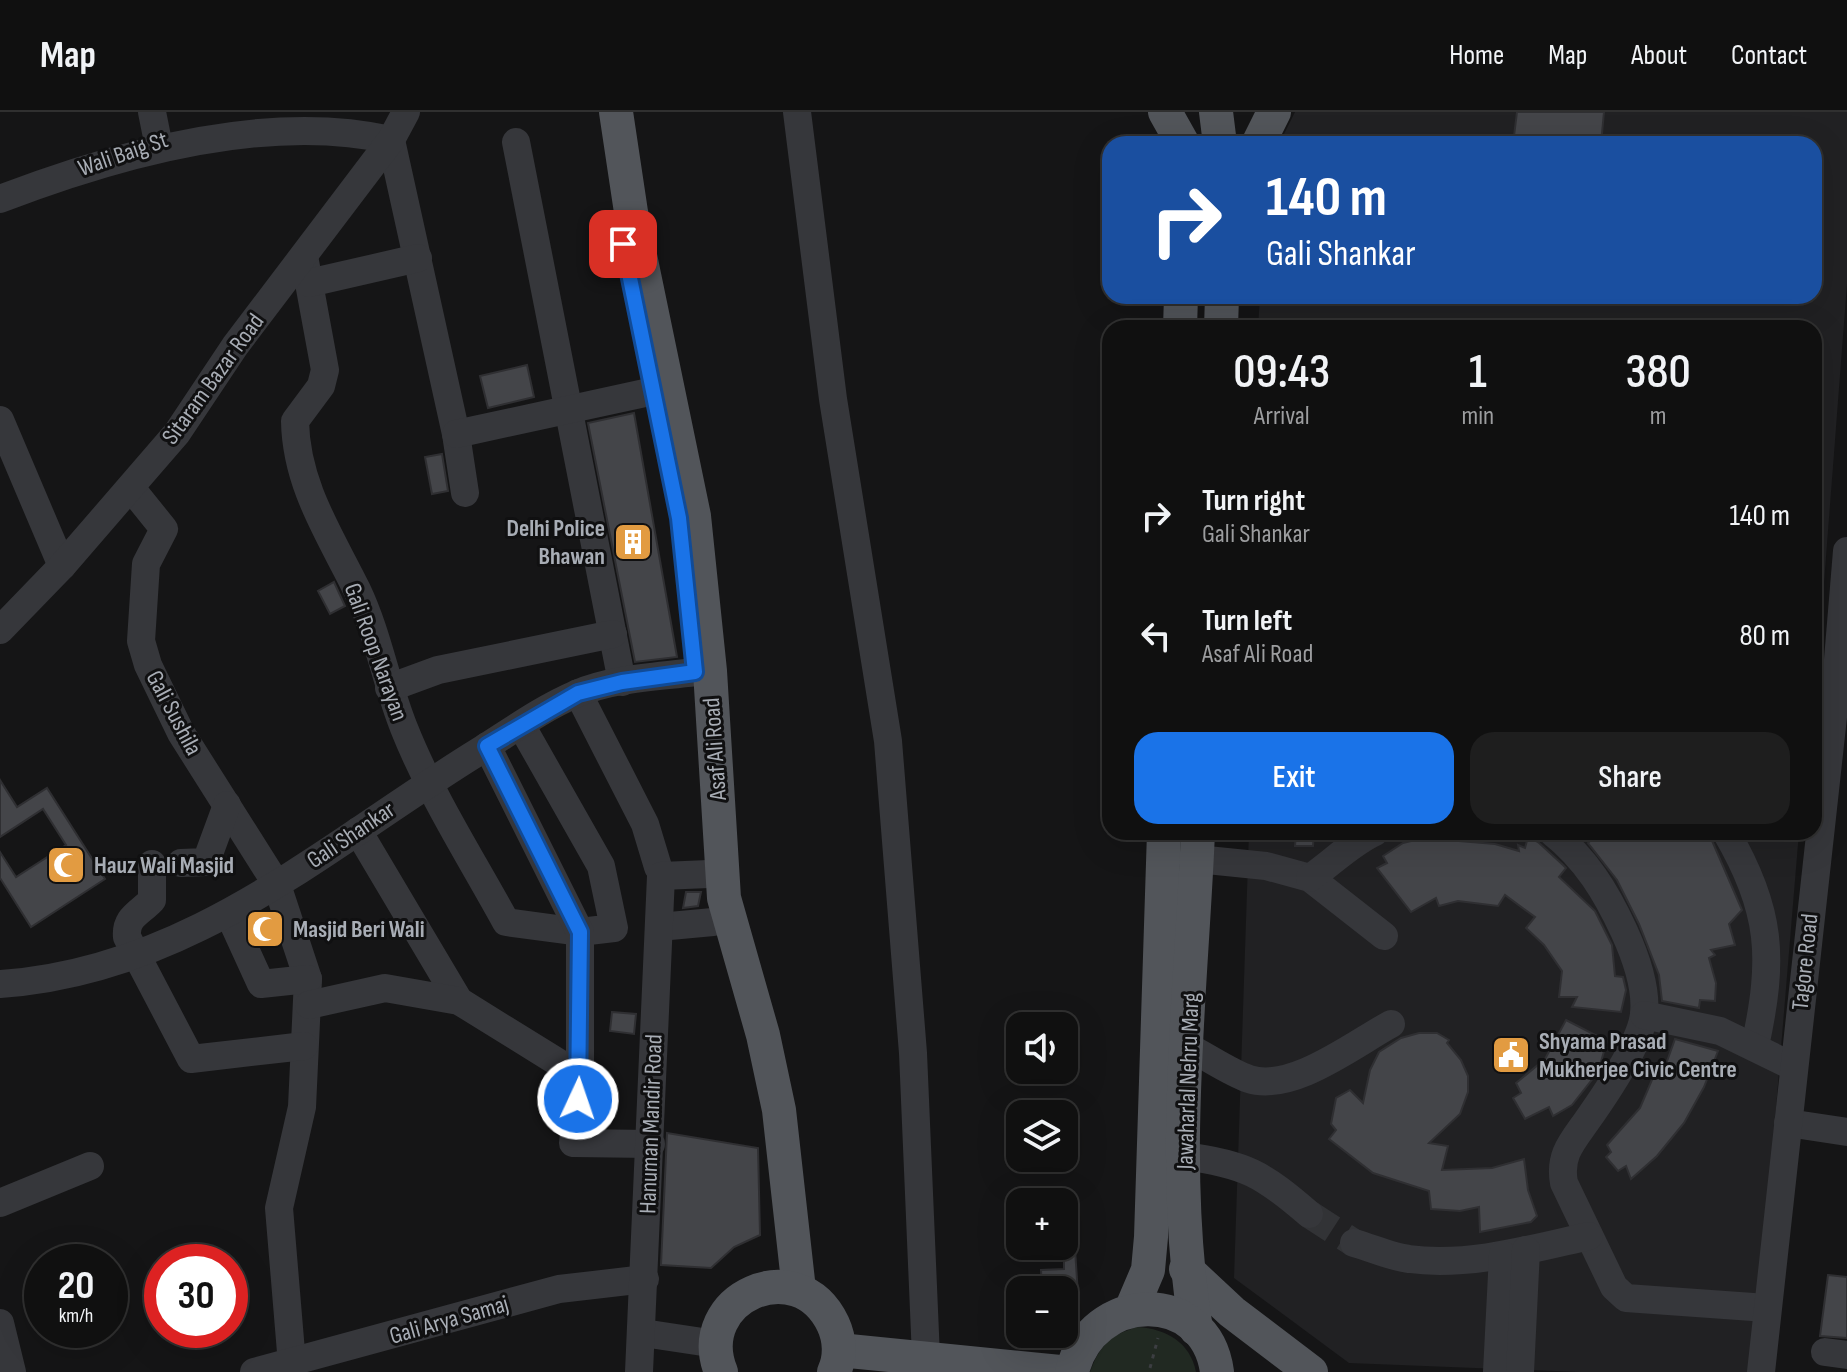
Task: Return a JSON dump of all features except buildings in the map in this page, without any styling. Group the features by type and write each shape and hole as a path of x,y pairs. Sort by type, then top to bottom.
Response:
{"main road":[{"name":"Asaf Ali Road","path":"598,112 679,518 695,672 713,922 748,1039 764,1112 790,1288"},
{"name":"Asaf Ali Road","path":"616,112 631,212 694,516 710,671 724,898 763,1035 779,1110 790,1288"},
{"path":"1165,112 1179,136"},
{"path":"1181,112 1183,136"},
{"path":"1216,112 1219,136"},
{"path":"1262,136 1274,112"},
{"name":"Jawaharlal Nehru Marg","path":"1131,1310 1148,1270 1151,1237 1164,840"},
{"name":"Jawaharlal Nehru Marg","path":"1196,1329 1186,1269 1184,1156 1198,846"},
{"path":"1186,1269 1232,1312 1311,1372"},
{"path":"718,1358 720,1325 729,1309 753,1292 790,1288 815,1299 829,1314 837,1331 836,1361 926,1357 1060,1372"},
{"path":"1072,1372 1081,1344 1091,1332 1102,1322 1131,1310 1165,1311 1196,1329 1212,1351 1217,1372"}],"street":[{"path":"152,112 158,142"},
{"name":"Sitaram Bazar Road","path":"1,625 62,566 131,488 177,433 235,346 307,270 406,112"},
{"path":"797,112 831,384 888,741 913,1053 926,1357"},
{"name":"Wali Baig St","path":"0,199 188,132 277,121 334,121 361,127 391,140"},
{"path":"391,140 456,434 465,493"},
{"path":"516,142 622,682"},
{"path":"307,270 418,258"},
{"name":"Gali Roop Narayan","path":"307,270 325,370 321,386 295,421 295,440 305,482 322,529 357,590 376,637 389,688 429,782 506,922 580,932"},
{"path":"456,434 654,391"},
{"path":"0,420 62,566"},
{"name":"Gali Sushila","path":"131,488 164,529 146,564 141,641 148,665 162,700 277,885 309,992"},
{"name":"Tagore Road","path":"1822,732 1847,551"},
{"path":"389,688 438,670 613,634"},
{"name":"Gali Shankar","path":"0,984 45,981 135,955 229,914 429,782 578,693 622,682 695,672"},
{"name":"Hanuman Mandir Road","path":"578,693 645,824 659,872 651,1144 639,1372"},
{"path":"521,725 601,866 614,928 580,932"},
{"path":"487,746 580,932 580,1076 573,1143 651,1144"},
{"path":"202,869 227,805"},
{"path":"358,831 459,1001"},
{"path":"1310,878 1345,853 1357,840"},
{"path":"1562,840 1576,851 1606,893 1637,960 1644,1015 1622,1068 1567,1147 1561,1166 1564,1183 1614,1287 1626,1298 1767,1308"},
{"path":"1731,840 1749,870 1766,929 1764,1003 1755,1046"},
{"name":"Tagore Road","path":"1761,1372 1794,1067 1813,840"},
{"path":"1198,846 1310,878 1384,936"},
{"path":"152,864 152,900 132,916 126,927 135,955 191,1059 304,1046"},
{"path":"659,872 709,874"},
{"path":"229,914 261,984 309,992 385,988 459,1001 580,1076"},
{"path":"659,927 713,922"},
{"path":"292,1364 279,1208 302,1107 309,992"},
{"path":"1644,1015 1692,1023 1755,1046 1794,1067"},
{"path":"1188,1047 1250,1079 1275,1082 1302,1074 1391,1024"},
{"path":"1788,1123 1847,1132"},
{"path":"1184,1156 1230,1162 1255,1172 1277,1186 1309,1214"},
{"path":"0,1203 90,1166"},
{"path":"1354,1243 1407,1259 1448,1260 1514,1252 1589,1236"},
{"path":"1497,1372 1514,1252"},
{"path":"1514,1252 1520,1372"},
{"name":"Gali Arya Samaj","path":"254,1372 559,1289 645,1279"},
{"path":"0,1323 12,1372"},
{"path":"643,1333 718,1358"}],"path":[{"path":"1150,1368 1165,1311"}],"shaded area":[{"path":"1295,112 1847,112 1847,284 1824,583 1822,320 1258,320 1260,304 1822,304 1822,136 1283,136"},
{"name":"Shyama Prasad Mukherjee Civic Centre","path":"1249,840 1798,840 1754,1372 1579,1372 1349,1363 1234,1278"},
{"path":"1138,1327 1175,1339 1188,1353 1196,1372 1090,1372 1107,1342 1120,1333"}],"tunnel":[{"path":"1309,1214 1354,1243"}],"place":[{"name":"Delhi Police Bhawan","path":"633,542"},
{"name":"Hauz Wali Masjid","path":"66,865"},
{"name":"Masjid Beri Wali","path":"265,929"},
{"name":"Shyama Prasad Mukherjee Civic Centre","path":"1511,1055"}],"route":[{"path":"578,1099 580,932 487,746 578,693 622,682 695,672 679,518 623,244"}]}
